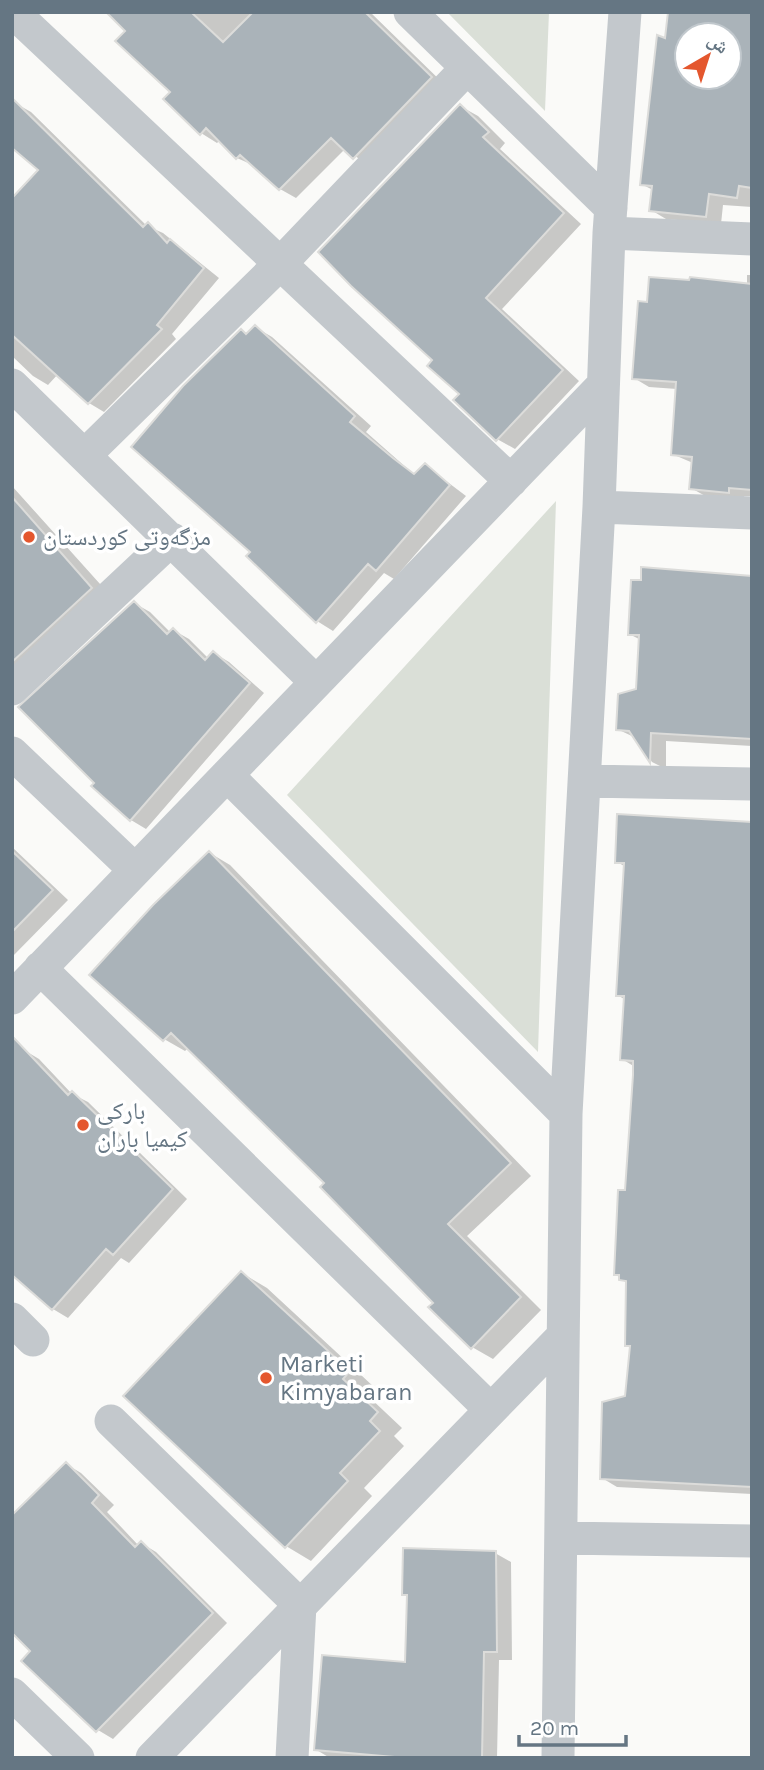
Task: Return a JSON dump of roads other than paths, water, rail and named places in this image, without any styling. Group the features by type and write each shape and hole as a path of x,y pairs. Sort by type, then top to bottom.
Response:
{"street":[{"path":"13,12 511,481"},
{"path":"410,12 467,68 610,220 752,239"},
{"path":"558,1758 566,1114 599,507 610,220 625,12"},
{"path":"85,455 280,264 467,68"},
{"path":"12,385 316,682"},
{"path":"12,998 603,385"},
{"path":"599,507 752,513"},
{"path":"12,689 172,539"},
{"path":"12,753 135,870"},
{"path":"227,775 566,1114"},
{"path":"585,781 752,785"},
{"path":"40,968 491,1410"},
{"path":"152,1758 563,1336"},
{"path":"111,1421 300,1605 292,1758"},
{"path":"561,1538 752,1541"},
{"path":"12,1694 78,1758"}],"place":[{"name":"مزگەوتی کوردستان","path":"29,537"},
{"name":"باركى كيميا باران","path":"83,1125"},
{"name":"Marketi Kimyabaran","path":"266,1378"}]}
